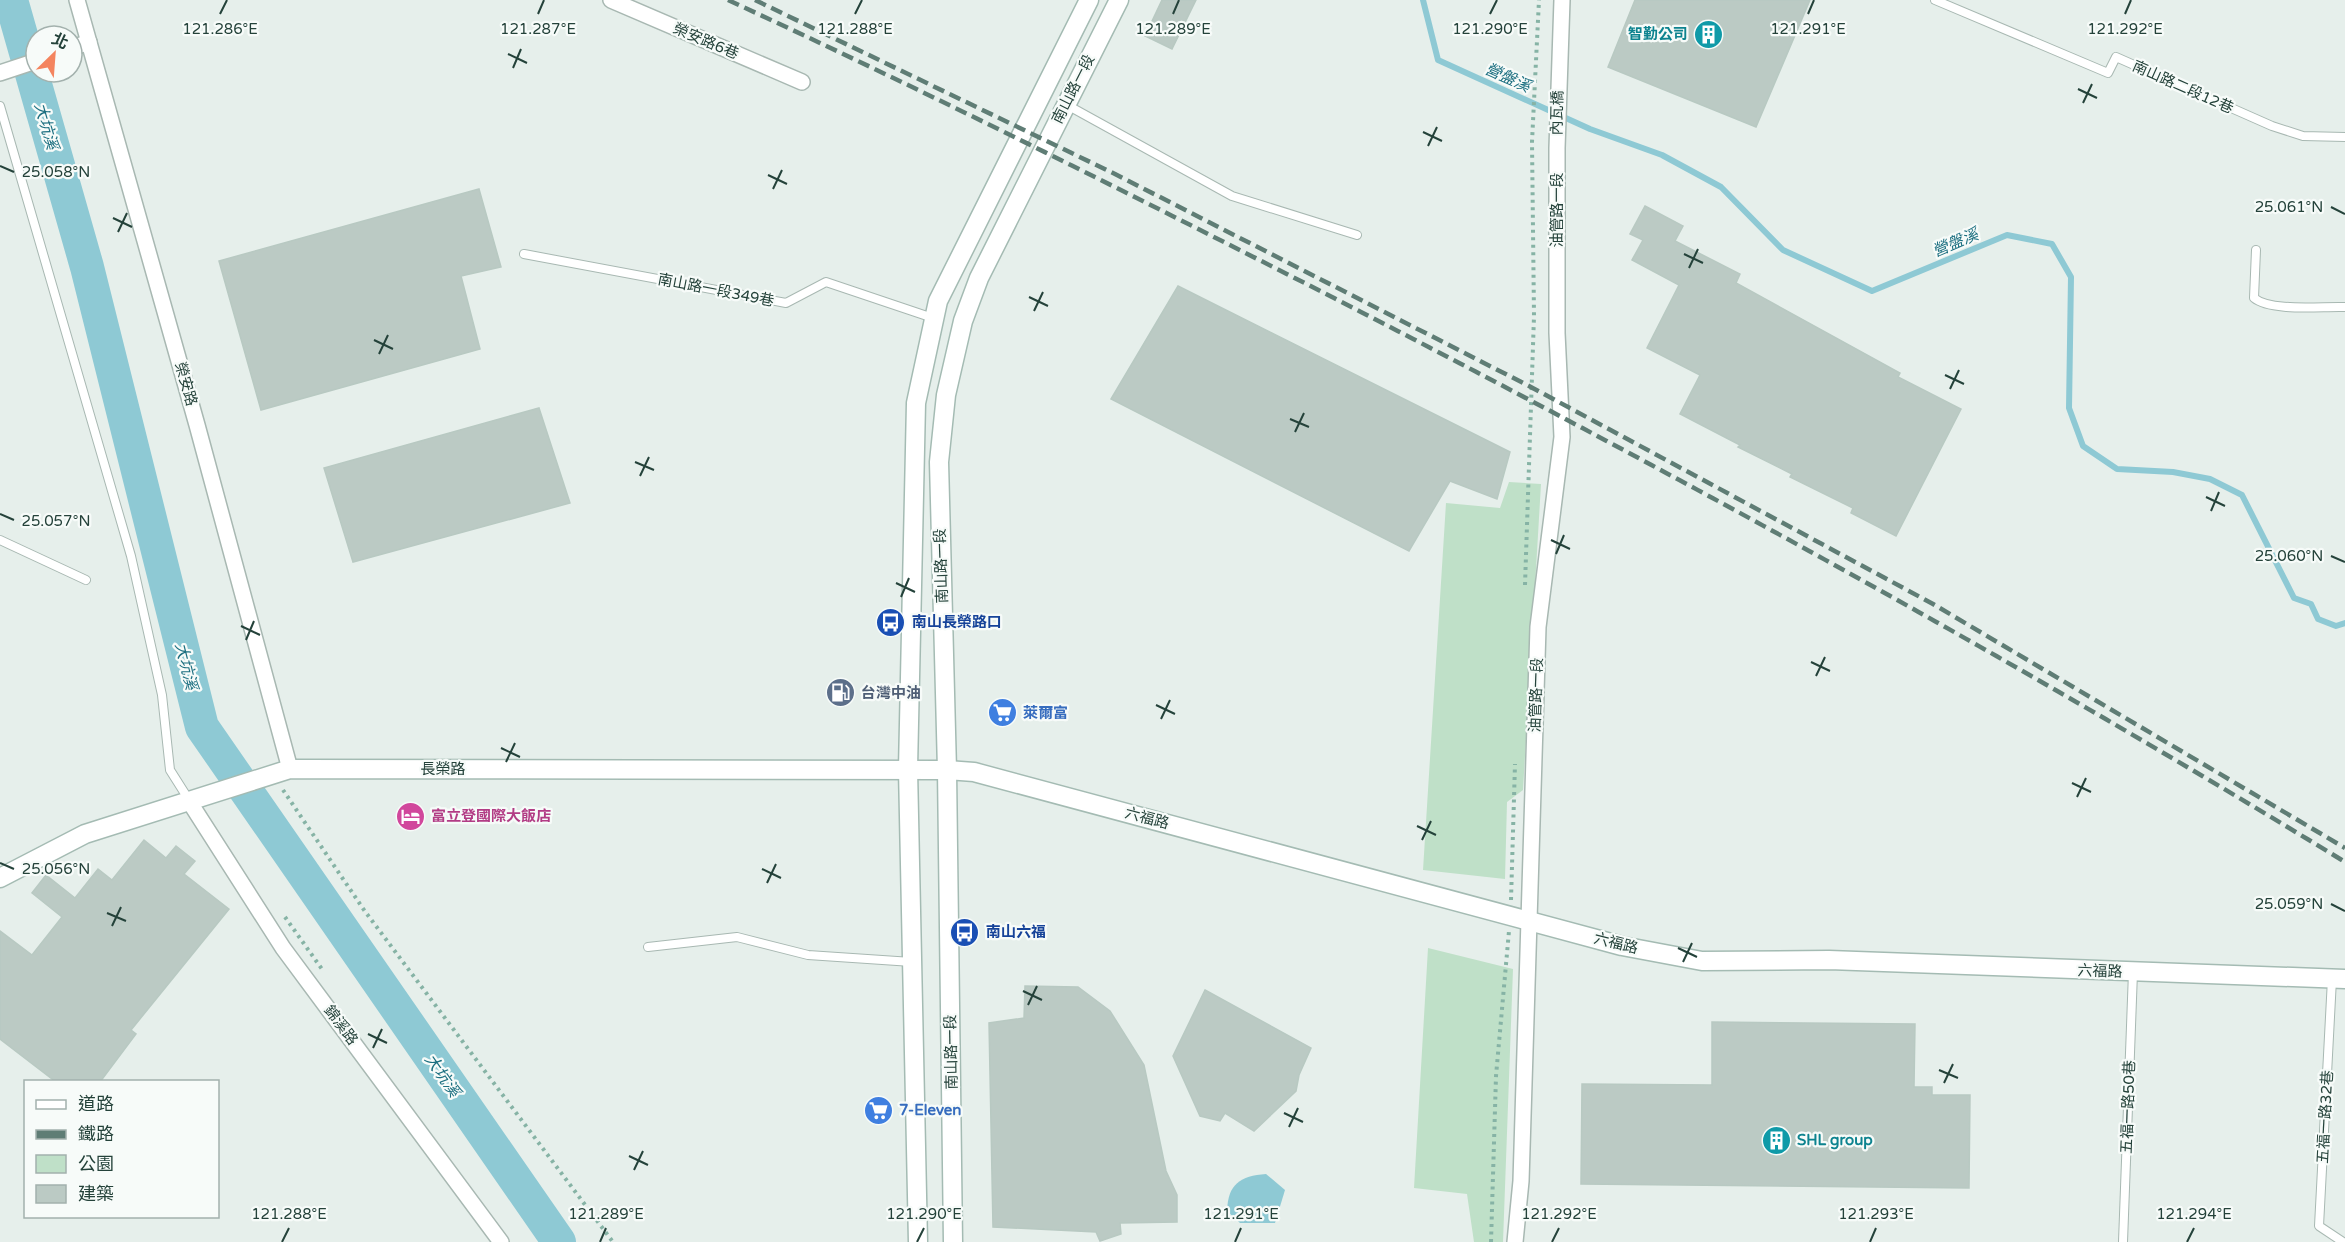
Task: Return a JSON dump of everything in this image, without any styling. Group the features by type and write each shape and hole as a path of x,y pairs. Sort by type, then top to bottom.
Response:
{"street":[{"name":"榮安路","path":"77,0 197,424 281,772"},
{"name":"榮安路6巷","path":"611,0 802,82"},
{"name":"南山路一段","path":"918,1242 908,769 916,403 938,302 1089,0"},
{"name":"南山路一段","path":"953,1242 947,770 939,462 946,395 963,321 978,278 1119,0"},
{"name":"內瓦橋","path":"1557,148 1562,0"},
{"path":"84,44 89,42"},
{"path":"0,73 24,64"},
{"name":"油管路一段","path":"1515,1242 1521,1181 1539,627 1562,437 1557,333 1557,148"},
{"name":"長榮路","path":"0,878 85,834 281,772 908,769"},
{"name":"六福路","path":"908,769 975,772 1510,914 1622,946 1702,961 1829,960 2338,979"},
{"name":"錦溪路","path":"196,800 284,948 501,1242"}],"lane":[{"name":"南山路二段12巷","path":"1935,0 2108,73 2116,57 2272,126 2302,136 2345,136"},
{"path":"1066,104 1232,196 1357,235"},
{"path":"0,106 131,556 162,695 170,770 196,800"},
{"path":"2256,250 2254,298 2260,302 2275,305 2345,307"},
{"name":"南山路一段349巷","path":"524,254 786,303 826,282 934,319"},
{"path":"0,540 86,580"},
{"path":"648,947 738,937 808,955 912,962"},
{"name":"五福一路50巷","path":"2123,1242 2133,972"},
{"name":"五福一路32巷","path":"2338,979 2319,1226 2343,1242"}],"path":[{"path":"1524,596 1534,316 1532,142 1539,0"},
{"path":"1491,1242 1496,1076 1510,914 1515,760"},
{"path":"281,772 364,910 613,1242"}],"green space":[{"path":"1509,482 1541,484 1523,790 1507,802 1505,879 1423,870 1446,503 1500,508"},
{"path":"1428,948 1513,969 1503,1242 1474,1242 1467,1194 1414,1188"}],"water":[{"path":"1266,1174 1285,1190 1275,1223 1240,1223 1227,1211 1233,1188 1242,1179"}],"building":[{"path":"1162,0 1196,0 1172,49 1145,36"},
{"name":"智勤公司","path":"1635,0 1810,0 1756,127 1608,67"},
{"path":"479,189 501,267 461,276 480,349 261,410 219,261"},
{"path":"1645,206 1683,226 1675,241 1740,274 1736,283 1900,373 1898,377 1961,409 1896,536 1851,513 1853,508 1790,477 1792,474 1680,414 1700,375 1647,348 1679,285 1632,260 1643,240 1630,234"},
{"path":"1178,286 1510,452 1497,499 1450,481 1409,551 1111,399"},
{"path":"539,408 570,503 353,562 324,468"},
{"path":"144,840 166,858 176,846 195,861 184,874 229,909 131,1030 136,1034 102,1080 53,1080 0,1039 0,931 32,955 62,917 32,893 46,875 75,898 98,869 112,880"},
{"path":"1025,986 1078,987 1110,1011 1144,1065 1166,1171 1177,1195 1177,1222 1120,1223 1121,1234 1100,1241 1096,1232 993,1227 989,1023 1024,1018"},
{"path":"1205,990 1311,1048 1299,1075 1296,1091 1254,1131 1225,1113 1220,1121 1200,1116 1173,1056"},
{"name":"SHL group","path":"1712,1022 1915,1024 1914,1087 1932,1087 1932,1095 1970,1095 1969,1188 1581,1184 1582,1084 1712,1085"}],"waterway":[{"name":"大坑溪","path":"11,0 87,267 202,727 559,1242"},
{"name":"營盤溪","path":"1423,0 1438,60 1590,129 1662,155 1721,187 1783,250 1872,291 2007,235 2052,244 2071,277 2069,408 2083,446 2117,469 2173,472 2210,479 2242,495 2294,598 2311,604 2318,619 2336,626 2345,623"}],"railway":[{"path":"728,0 956,108 1107,183 1461,364 1717,500 2096,713 2345,862"},
{"path":"755,0 1115,174 1529,386 1933,604 2345,848"}],"place":[{"name":"智勤公司","path":"1709,34"},
{"name":"南山長榮路口","path":"891,622"},
{"name":"台灣中油","path":"840,693"},
{"name":"萊爾富","path":"1002,713"},
{"name":"富立登國際大飯店","path":"410,816"},
{"name":"南山六福","path":"965,932"},
{"name":"7-Eleven","path":"878,1110"},
{"name":"SHL group","path":"1776,1140"}]}
